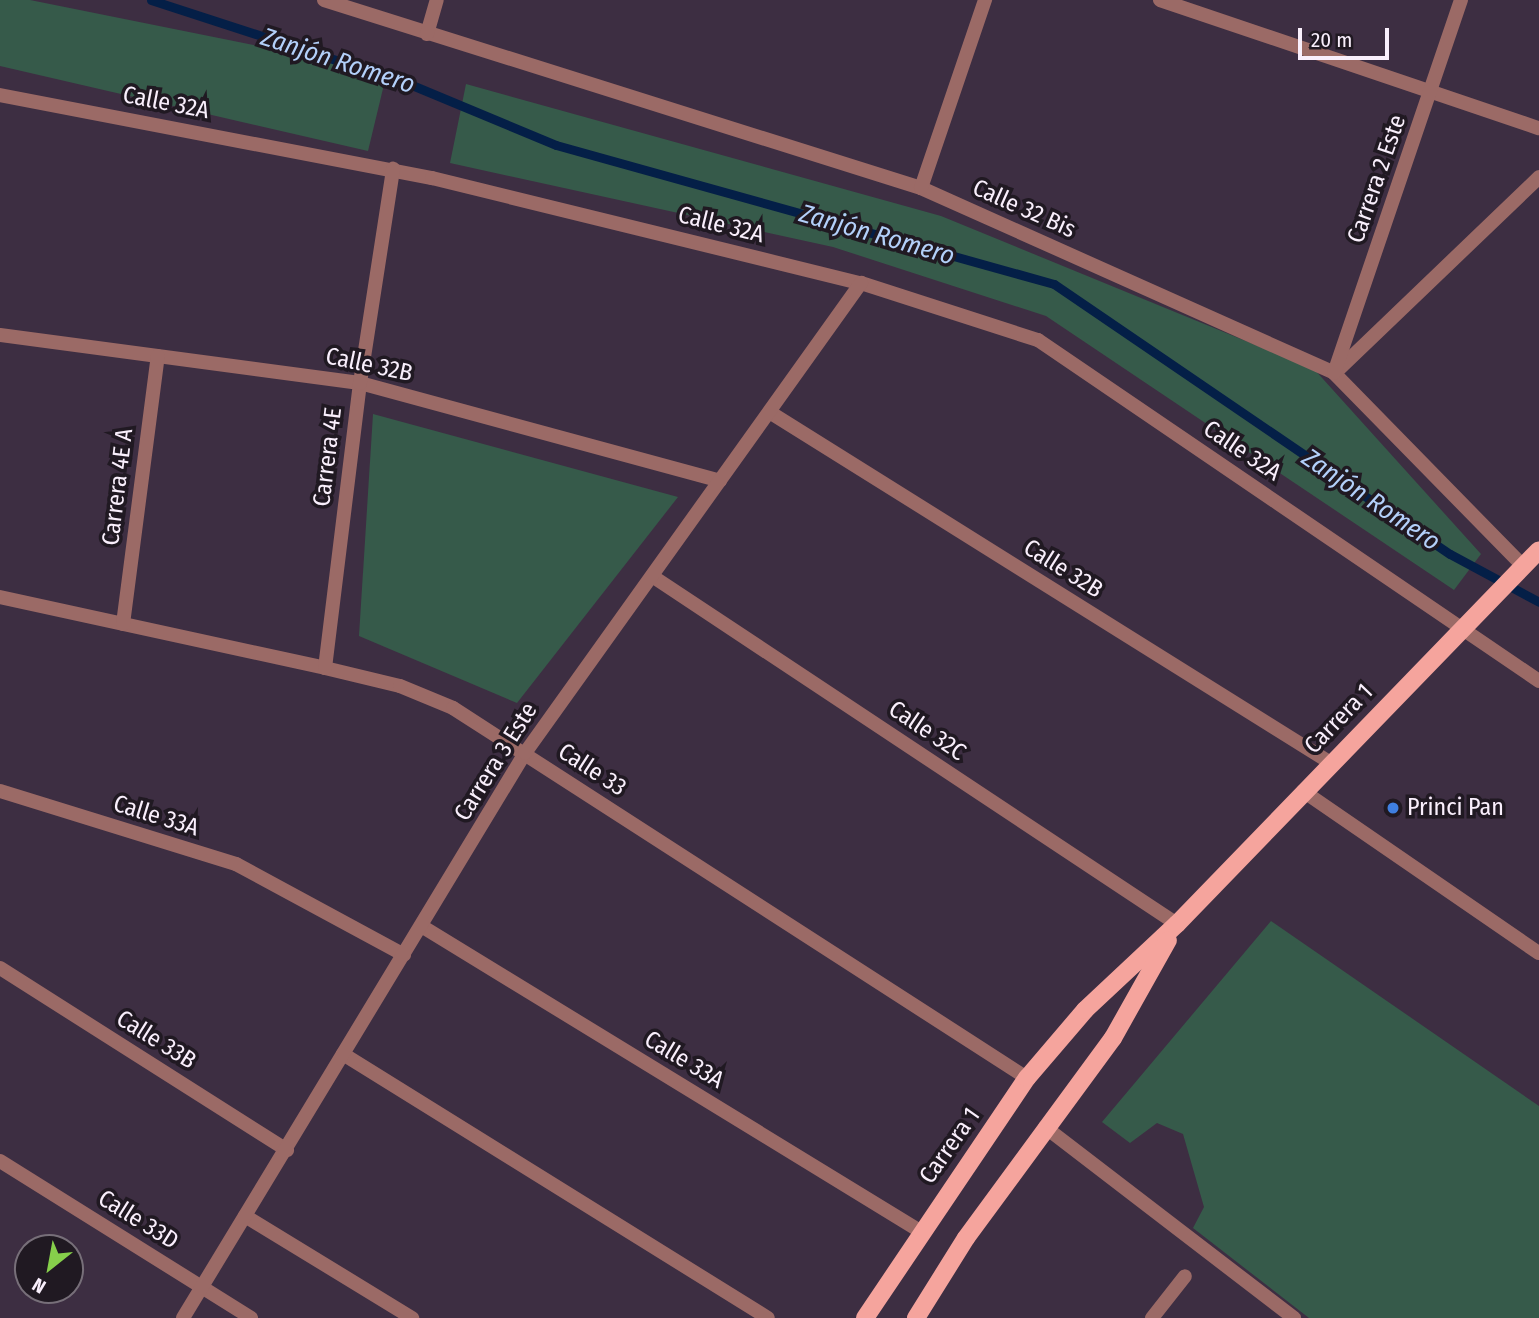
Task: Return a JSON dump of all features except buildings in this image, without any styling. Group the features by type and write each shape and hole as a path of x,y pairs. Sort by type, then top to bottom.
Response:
{"main road":[{"name":"Carrera 1","path":"865,1318 920,1231 1027,1078 1086,1010 1177,924 1539,550"},
{"name":"Carrera 1","path":"916,1318 1045,1127 1113,1038 1177,924"}],"street":[{"name":"Calle 32 Bis","path":"324,0 921,188 1335,373 1522,567"},
{"path":"427,34 437,0"},
{"path":"921,188 985,0"},
{"path":"1160,0 1539,128"},
{"name":"Carrera 2 Este","path":"1335,373 1461,0"},
{"name":"Calle 32A","path":"0,95 393,169 861,283 1038,340 1463,626 1539,681"},
{"name":"Carrera 4E","path":"325,668 360,383 393,169"},
{"path":"1335,373 1539,177"},
{"name":"Carrera 3 Este","path":"183,1318 423,927 525,753 771,413 861,283"},
{"name":"Calle 32B","path":"0,335 360,383 720,481"},
{"name":"Carrera 4E A","path":"123,624 158,356"},
{"name":"Calle 32B","path":"771,413 1331,763"},
{"name":"Calle 32C","path":"652,576 1177,924"},
{"name":"Calle 33","path":"0,597 325,668 400,687 453,708 1027,1078"},
{"name":"Calle 33A","path":"0,791 236,864 404,955"},
{"path":"1303,791 1539,953"},
{"name":"Calle 33A","path":"423,927 920,1231"},
{"name":"Calle 33B","path":"0,968 287,1150"},
{"path":"343,1054 768,1318"},
{"path":"1045,1127 1294,1318"},
{"name":"Calle 33D","path":"0,1161 251,1318"},
{"path":"245,1216 412,1318"},
{"path":"1152,1318 1185,1276"}],"green space":[{"path":"0,0 30,0 387,72 368,151 0,66"},
{"path":"466,84 941,216 1314,369 1481,554 1454,590 1046,316 833,247 450,163"},
{"path":"373,414 678,497 517,703 359,636"},
{"path":"1271,921 1539,1106 1539,1318 1309,1318 1193,1228 1204,1207 1183,1134 1157,1123 1130,1143 1102,1122"}],"waterway":[{"name":"Zanjón Romero","path":"151,0 407,83 556,145 1054,284 1450,554 1539,602"}],"place":[{"name":"Princi Pan","path":"1393,808"}]}
